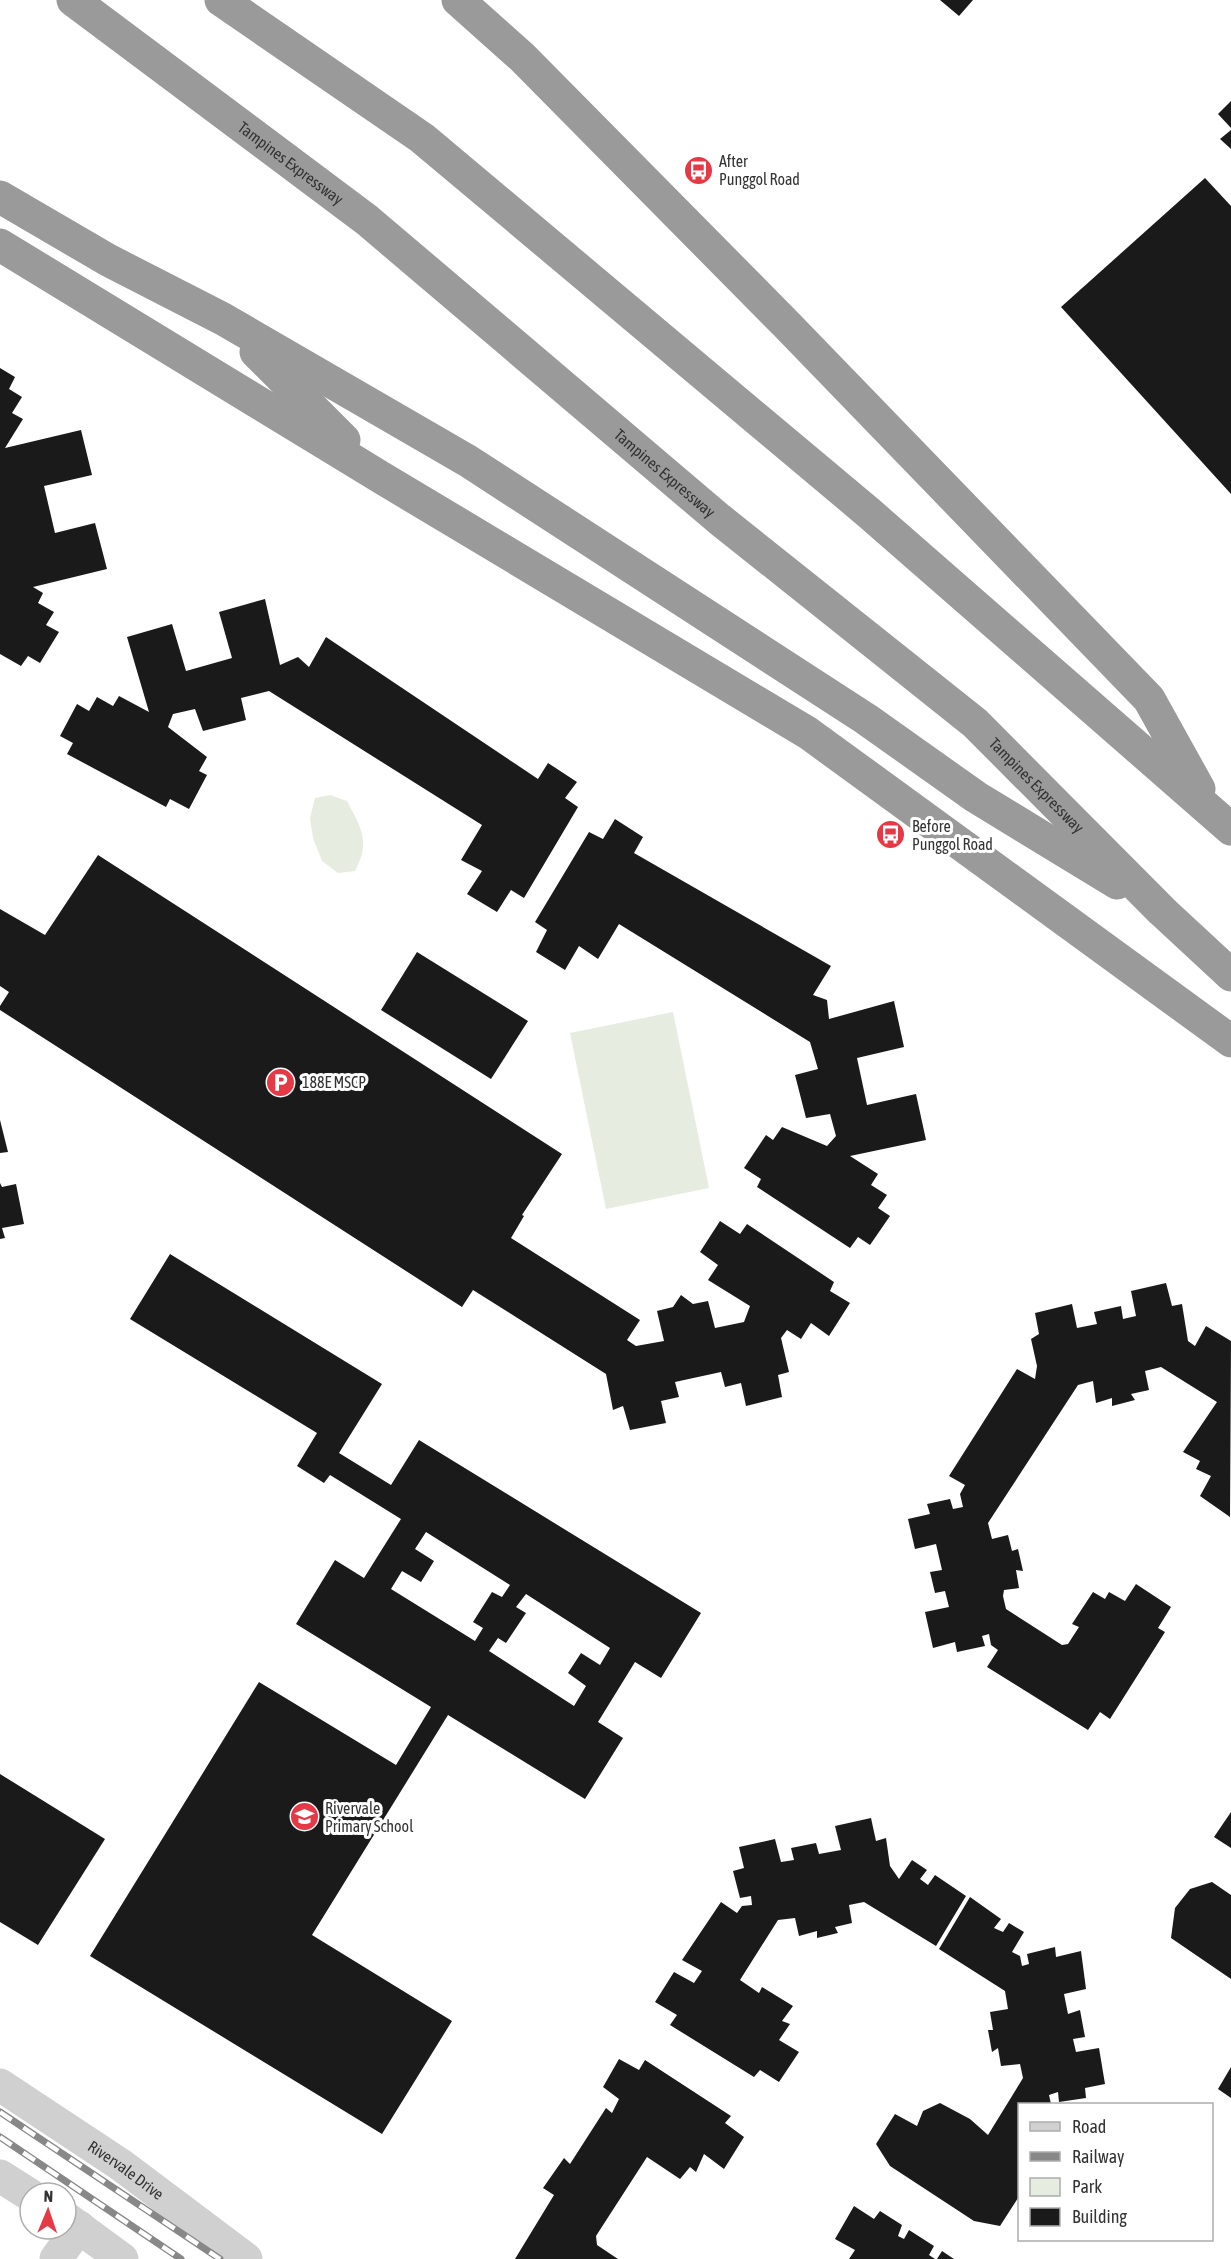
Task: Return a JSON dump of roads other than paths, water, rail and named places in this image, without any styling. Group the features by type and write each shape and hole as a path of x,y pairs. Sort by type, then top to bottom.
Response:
{"highway":[{"name":"Tampines Expressway","path":"73,0 367,220 718,519 975,723 1162,911 1231,975"},
{"path":"221,0 422,138 869,513 1221,819"},
{"path":"458,0 522,57 778,316 1149,699 1221,819"},
{"path":"0,197 108,260 222,319 468,461 866,719 976,797 1162,911"},
{"path":"0,244 108,260"},
{"path":"0,244 382,478 808,733 1231,1041"},
{"path":"222,319 382,478"}],"street":[{"name":"Rivervale Drive","path":"0,2085 121,2165 246,2259"},
{"path":"0,2176 18,2187"},
{"path":"78,2227 122,2259"},
{"path":"56,2259 64,2241"}],"railway":[{"path":"0,2112 220,2259"},
{"path":"0,2137 181,2259"}],"place":[{"name":"After Punggol Road","path":"698,170"},
{"name":"Before Punggol Road","path":"891,835"},
{"name":"188E MSCP","path":"281,1082"},
{"name":"Rivervale Primary School","path":"304,1817"}]}
